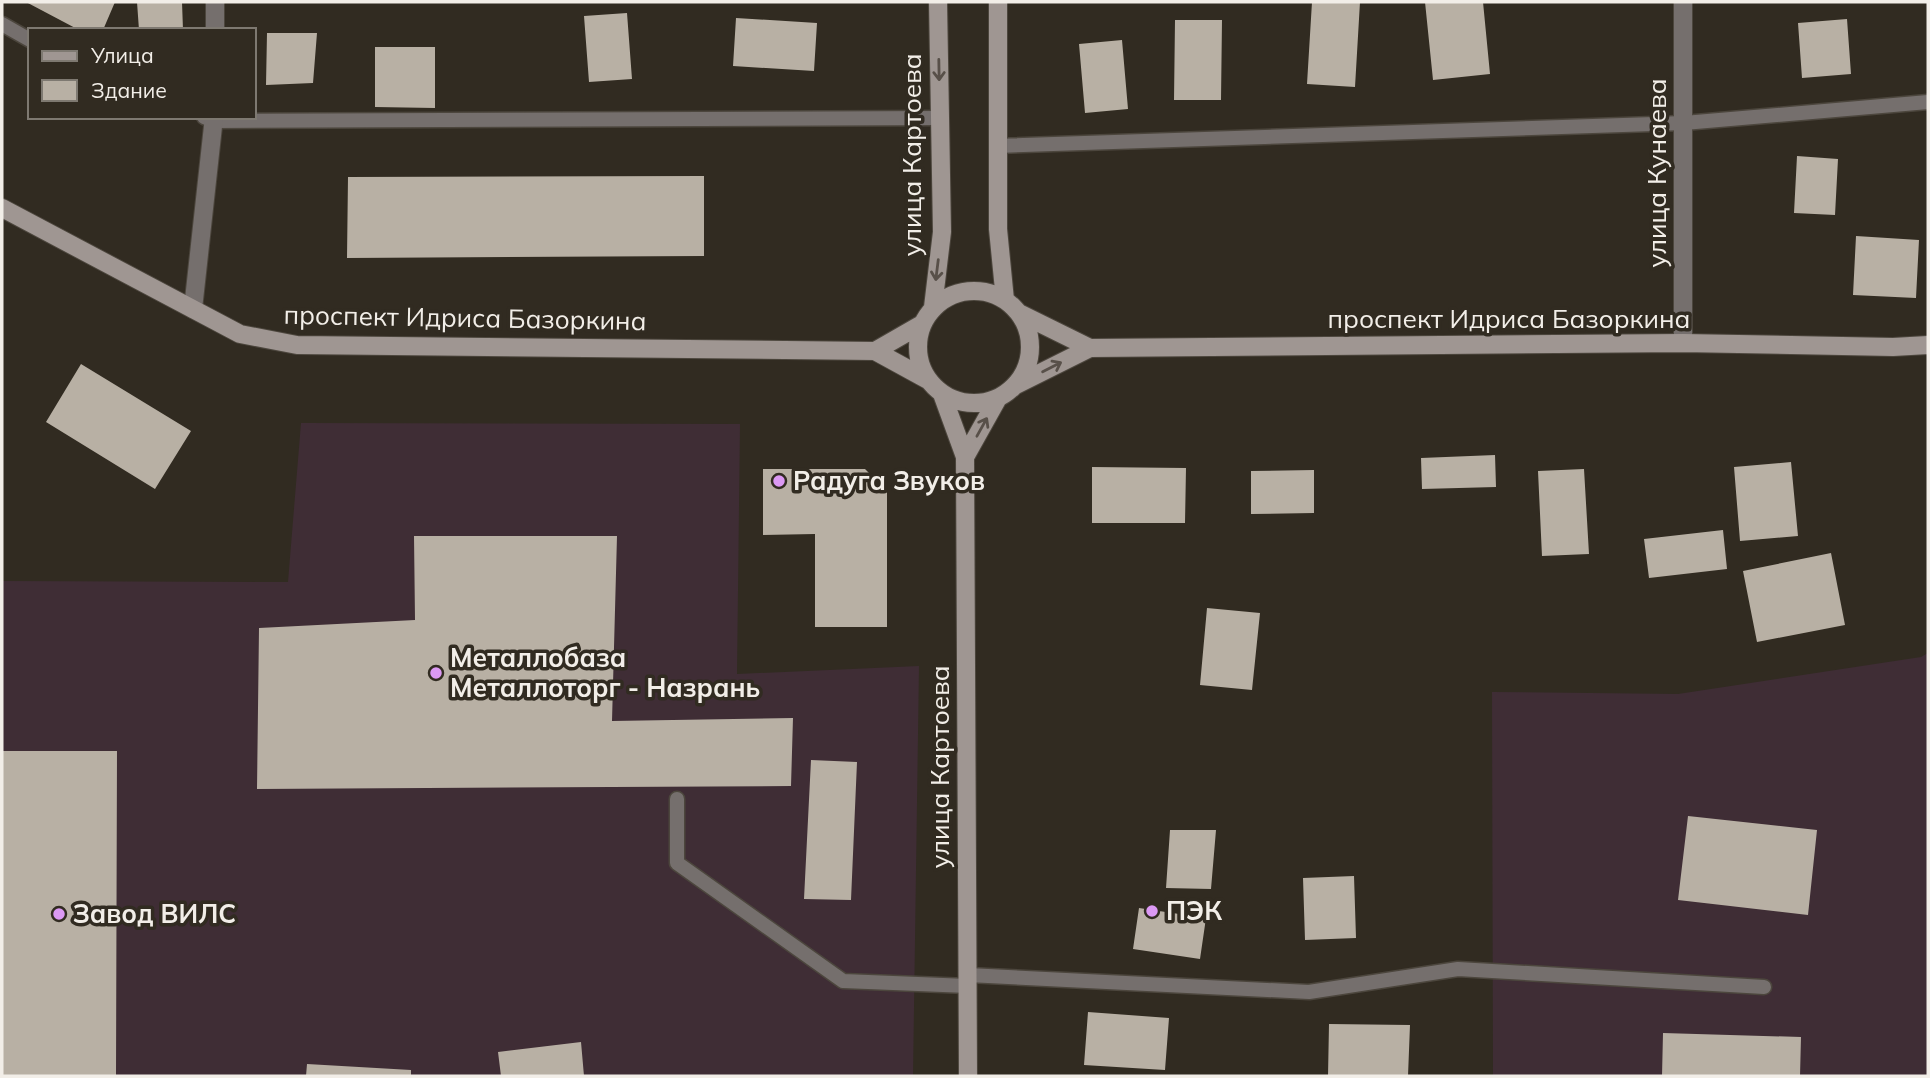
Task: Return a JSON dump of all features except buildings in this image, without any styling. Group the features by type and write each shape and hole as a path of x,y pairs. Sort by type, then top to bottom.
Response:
{"main road":[{"name":"улица Картоева","path":"933,307 942,232 938,2"},
{"path":"998,2 998,229 1005,300"},
{"name":"проспект Идриса Базоркина","path":"2,208 240,334 297,345 876,351 928,380"},
{"path":"968,290 987,292 1005,300 1019,313 1028,331 1030,351 1025,370 1014,386 998,398 979,403 960,402 942,394 928,380 919,362 917,343 922,324 933,307 949,296 968,290"},
{"name":"проспект Идриса Базоркина","path":"1019,313 1090,348"},
{"path":"876,351 922,324"},
{"name":"проспект Идриса Базоркина","path":"1014,386 1090,348 1683,343 1893,347 1928,345"},
{"name":"улица Картоева","path":"942,394 965,457 968,1076"},
{"name":"улица Картоева","path":"965,457 998,398"}],"street":[{"path":"215,2 215,28"},
{"name":"улица Кунаева","path":"1683,343 1684,2"},
{"path":"193,309 211,119"}],"lane":[{"path":"2,24 28,39"},
{"path":"998,146 1684,123 1928,102"},
{"path":"256,119 940,118"},
{"path":"677,799 677,863 843,981 968,981 1309,992 1458,969 1764,987"}],"shaded area":[{"path":"301,423 740,424 737,674 919,666 913,1076 2,1076 2,581 288,582"},
{"path":"1928,653 1928,1076 1493,1076 1492,692 1678,694 1921,657"}],"place":[{"name":"Радуга Звуков","path":"779,481"},
{"name":"Металлобаза Металлоторг - Назрань","path":"436,673"},
{"name":"ПЭК","path":"1152,911"},
{"name":"Завод ВИЛС","path":"59,914"}]}
